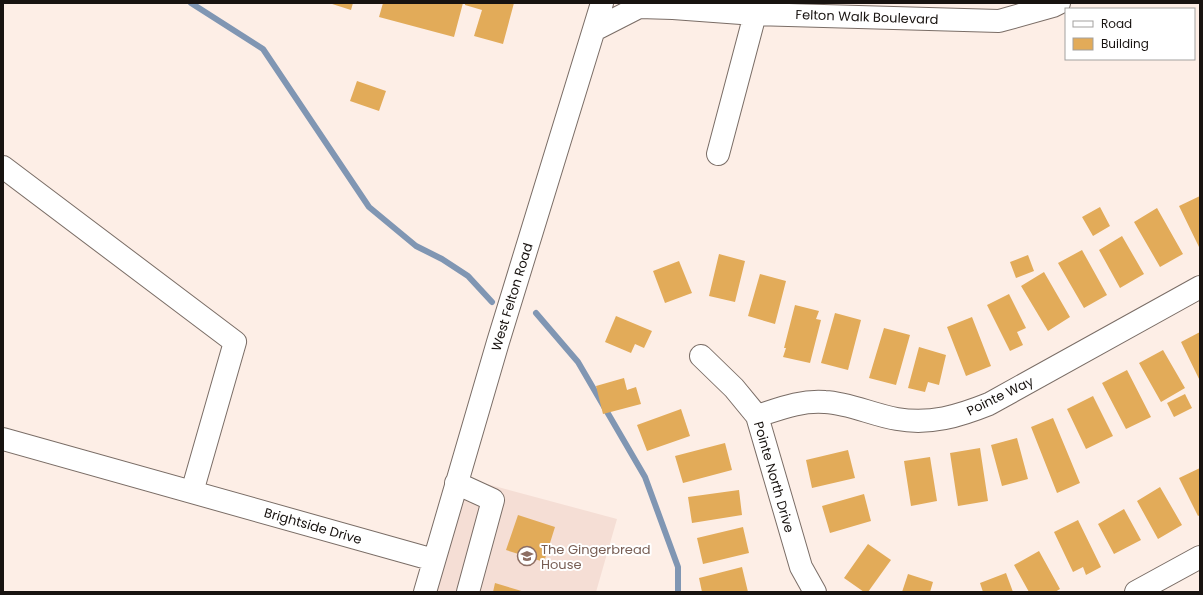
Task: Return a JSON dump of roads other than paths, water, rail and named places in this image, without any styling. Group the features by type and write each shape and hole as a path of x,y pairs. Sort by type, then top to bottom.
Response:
{"street":[{"name":"West Felton Road","path":"425,592 547,179 602,3"},
{"name":"Felton Walk Boulevard","path":"594,30 639,7 670,5 999,21 1059,3"},
{"path":"718,154 756,8"},
{"path":"3,167 235,342 192,492"},
{"name":"Pointe Way","path":"757,416 799,403 826,402 896,419 921,421 945,419 965,414 989,404 1200,287"},
{"name":"Pointe North Drive","path":"701,356 734,388 757,416 801,567 815,592"},
{"name":"Brightside Drive","path":"3,440 434,560"},
{"path":"456,483 493,500 468,592"},
{"path":"1136,592 1200,557"}],"waterway":[{"path":"191,3 263,49 369,207 416,246 442,259 468,276 492,302"},
{"path":"536,313 578,362 645,477 678,567 678,592"}],"place":[{"name":"The Gingerbread House","path":"527,556"}]}
